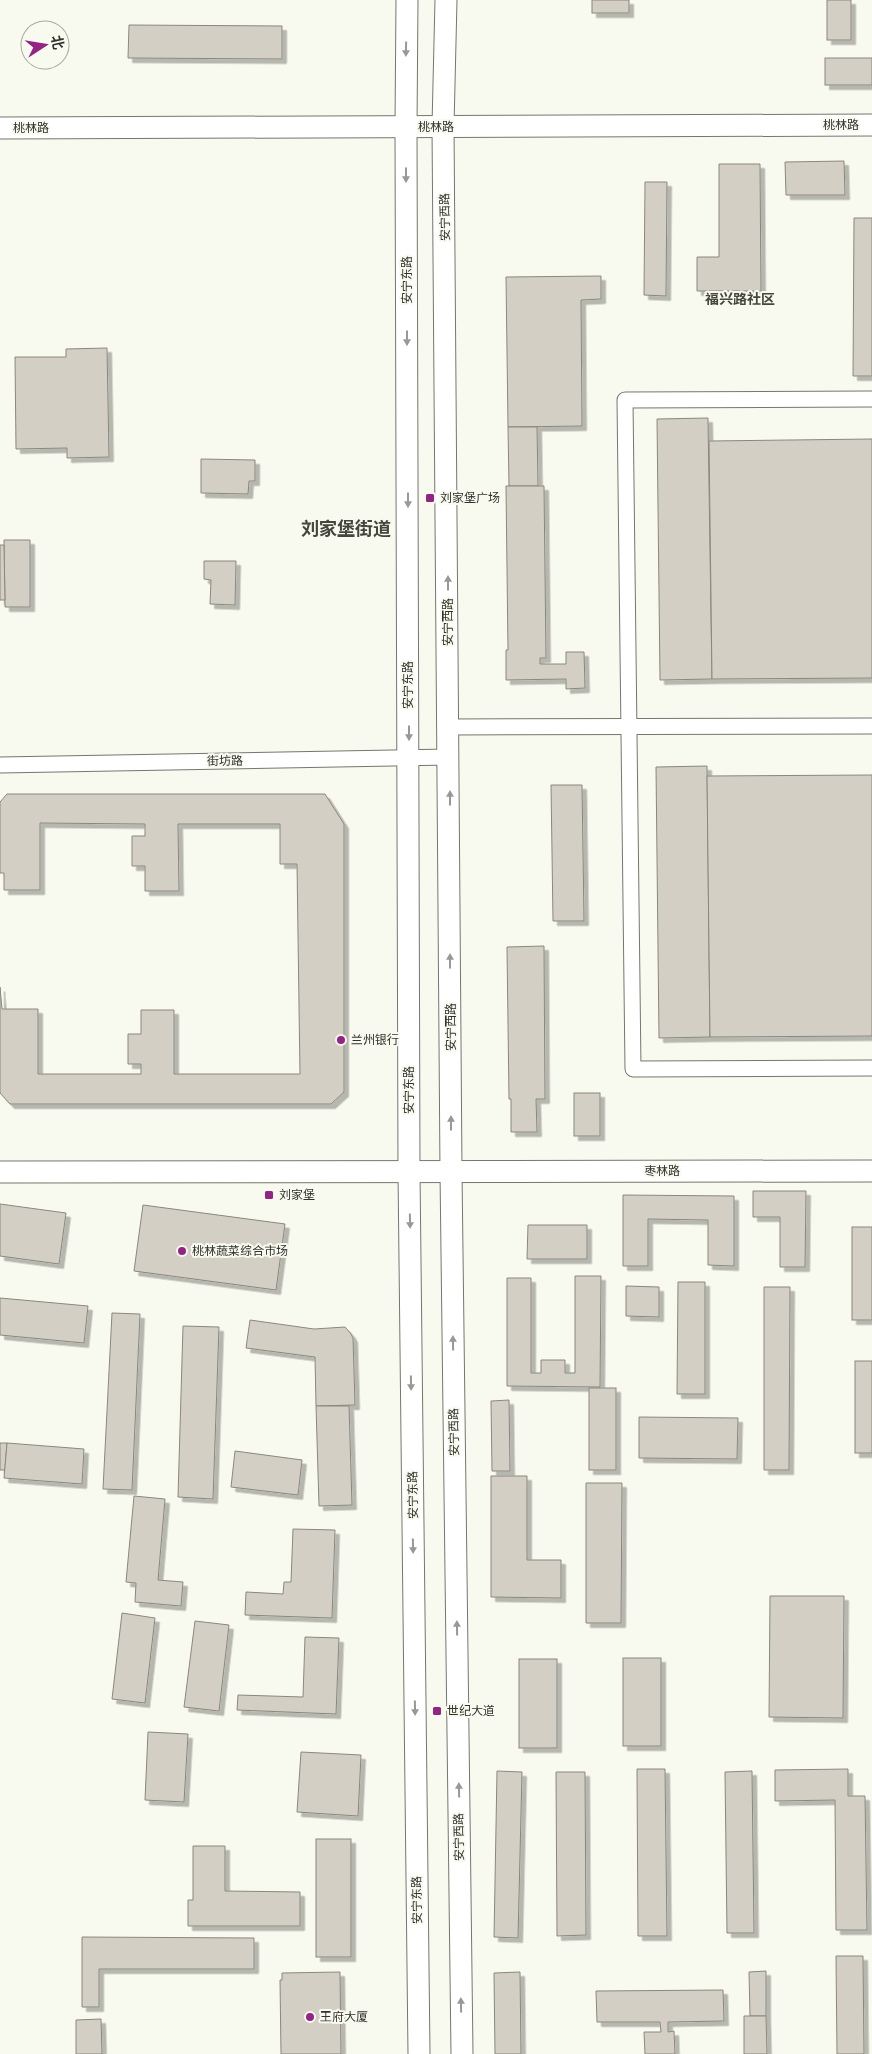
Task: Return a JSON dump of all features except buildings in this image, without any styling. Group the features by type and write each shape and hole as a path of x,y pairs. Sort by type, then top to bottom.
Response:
{"main road":[{"path":"406,127 407,0"},
{"name":"安宁西路","path":"446,0 443,126 451,1172 462,2054"},
{"name":"桃林路","path":"0,128 872,125"},
{"name":"安宁东路","path":"406,127 409,1172 419,2054"},
{"name":"枣林路","path":"0,1172 872,1171"}],"street":[{"path":"872,399 625,400 633,1069 872,1068"},
{"path":"449,727 872,726"},
{"name":"街坊路","path":"0,765 449,757"}],"place":[{"name":"刘家堡广场","path":"430,498"},
{"name":"兰州银行","path":"341,1040"},
{"name":"刘家堡","path":"269,1195"},
{"name":"桃林蔬菜综合市场","path":"182,1251"},
{"name":"世纪大道","path":"437,1711"},
{"name":"王府大厦","path":"310,2017"}],"district":[{"name":"福兴路社区","path":"740,299"},
{"name":"刘家堡街道","path":"346,529"}]}
